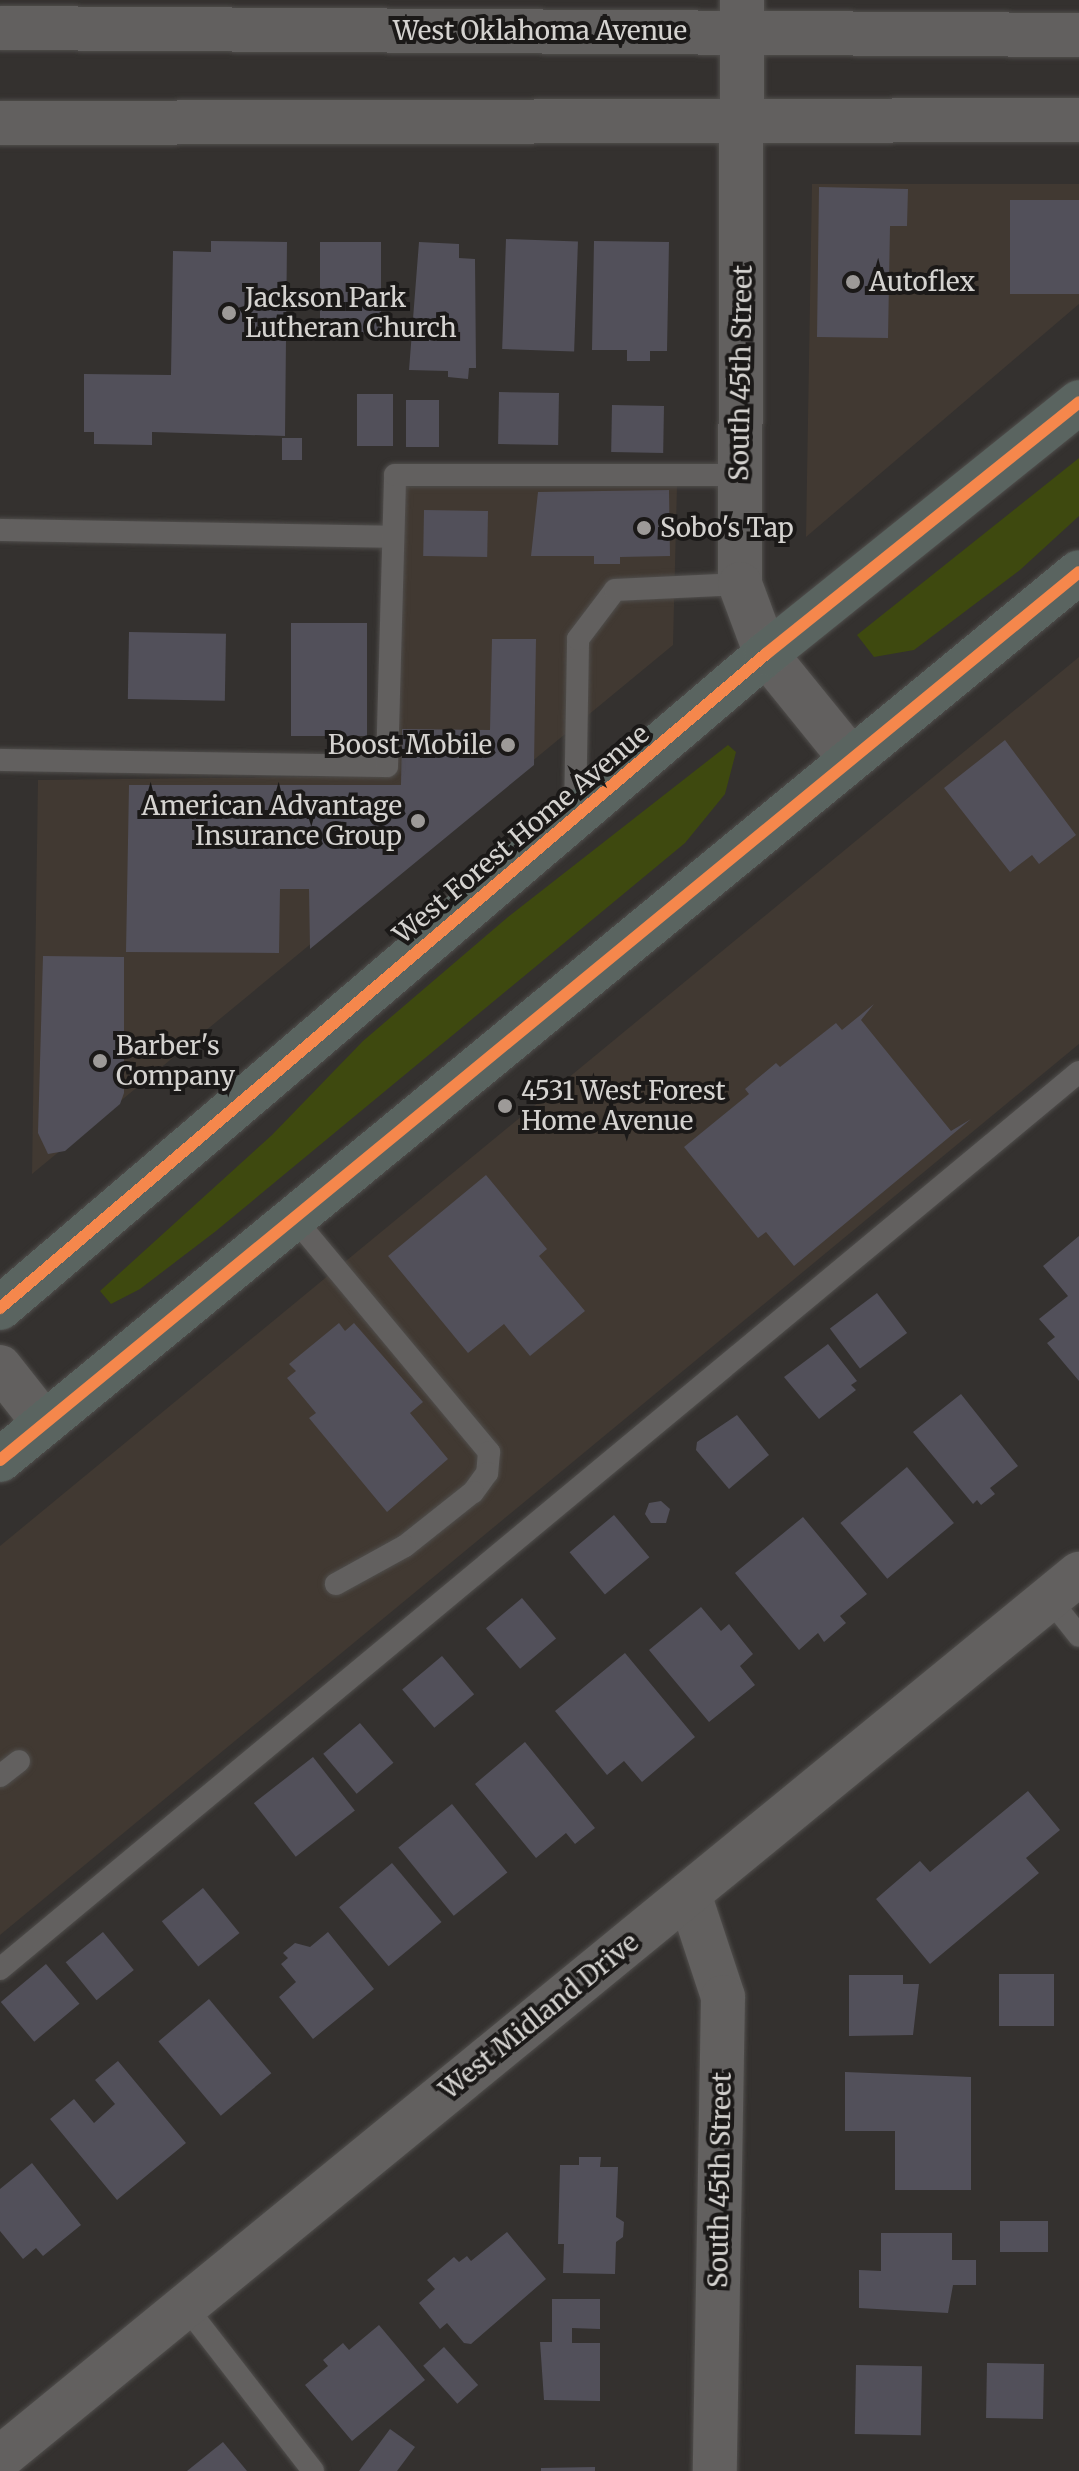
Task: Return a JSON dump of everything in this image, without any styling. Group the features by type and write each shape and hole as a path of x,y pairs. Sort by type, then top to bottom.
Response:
{"main road":[{"name":"West Forest Home Avenue","path":"0,1308 766,654 1079,402"},
{"path":"0,1460 1079,572"}],"street":[{"name":"West Oklahoma Avenue","path":"0,28 741,16 1079,35"},
{"name":"South 45th Street","path":"741,16 745,123 740,584 766,654 851,759"},
{"path":"0,123 1079,120"},
{"path":"0,1367 44,1423"},
{"name":"West Midland Drive","path":"0,2458 1064,1586"},
{"name":"South 45th Street","path":"689,1894 723,1997 715,2471"}],"lane":[{"path":"0,760 387,766 395,475 740,475"},
{"path":"0,530 393,537"},
{"path":"575,817 578,639 615,590 740,584"},
{"path":"0,1969 1079,1072"},
{"path":"294,1218 489,1452 487,1473 473,1492 405,1546 336,1584"},
{"path":"1064,1586 1079,1636"},
{"path":"0,1776 19,1761"},
{"path":"186,2307 313,2471"}],"shaded area":[{"path":"812,184 1079,184 1079,304 806,537"},
{"path":"677,486 673,645 32,1174 38,780 394,776 399,487"},
{"path":"1079,657 1079,1044 0,1935 0,1546"}],"green space":[{"path":"1079,458 1079,516 1020,570 914,650 874,657 857,635"},
{"path":"728,745 736,752 725,794 685,843 216,1231 140,1289 111,1304 100,1291 272,1135 363,1041 508,917"}],"building":[{"name":"Autoflex","path":"819,187 908,189 907,226 890,226 888,338 817,337"},
{"path":"1010,200 1079,200 1079,294 1010,294"},
{"path":"506,239 578,242 574,351 502,349"},
{"name":"Jackson Park Lutheran Church","path":"211,241 287,242 285,436 152,432 152,445 94,444 94,432 84,432 84,374 171,375 173,251 211,252"},
{"path":"594,241 669,242 667,351 650,351 650,361 627,361 627,350 592,350"},
{"path":"320,242 381,242 381,333 320,333"},
{"path":"419,242 459,244 459,258 475,259 476,368 469,368 468,379 448,377 448,371 409,370"},
{"path":"499,392 559,393 558,445 498,444"},
{"path":"357,394 393,394 393,446 357,446"},
{"path":"406,400 439,400 439,447 406,447"},
{"path":"612,405 664,406 663,453 611,452"},
{"path":"282,438 302,438 302,460 282,460"},
{"path":"669,490 670,556 620,557 620,564 594,564 594,556 531,556 538,492"},
{"path":"424,510 488,511 487,557 423,556"},
{"path":"291,623 367,623 367,736 291,736"},
{"path":"129,632 226,634 225,701 128,699"},
{"path":"492,639 536,639 534,765 310,949 309,889 280,889 279,953 126,952 129,785 401,785 402,729 490,730"},
{"path":"1005,740 1076,835 1039,864 1032,855 1010,872 944,788"},
{"path":"43,956 124,957 124,1093 120,1104 65,1151 48,1154 38,1133"},
{"path":"874,1004 861,1020 951,1131 971,1119 794,1266 766,1232 758,1238 684,1147 749,1094 745,1089 776,1063 780,1067 836,1023 842,1030"},
{"path":"486,1175 547,1249 539,1256 585,1311 530,1356 504,1324 468,1353 388,1256"},
{"path":"1079,1236 1079,1381 1047,1343 1055,1337 1039,1319 1068,1296 1043,1266"},
{"path":"877,1293 907,1333 860,1368 830,1329"},
{"path":"339,1323 345,1331 354,1323 423,1402 410,1413 448,1459 387,1512 309,1418 316,1413 287,1378 296,1371 289,1364"},
{"path":"828,1344 857,1381 851,1385 856,1390 819,1419 784,1377"},
{"path":"961,1394 1018,1466 990,1488 995,1494 981,1505 977,1500 973,1504 913,1432"},
{"path":"737,1415 769,1455 729,1489 696,1450 697,1442"},
{"path":"907,1467 954,1523 887,1579 840,1523"},
{"path":"661,1501 670,1509 666,1523 651,1523 645,1514 649,1503"},
{"path":"614,1515 649,1557 605,1594 570,1552"},
{"path":"803,1517 867,1594 840,1616 846,1623 824,1642 818,1633 799,1650 735,1573"},
{"path":"522,1598 556,1639 520,1669 486,1628"},
{"path":"701,1607 721,1631 729,1624 753,1654 740,1666 755,1685 709,1722 649,1650"},
{"path":"625,1653 695,1737 642,1782 624,1761 607,1775 555,1711"},
{"path":"442,1656 474,1694 434,1728 402,1689"},
{"path":"360,1723 393,1763 357,1794 323,1754"},
{"path":"525,1742 595,1828 575,1844 566,1833 536,1858 475,1784"},
{"path":"313,1757 355,1811 296,1857 254,1803"},
{"path":"1028,1791 1060,1830 1026,1858 1039,1873 930,1964 876,1899 920,1861 930,1872"},
{"path":"452,1804 507,1872 454,1916 398,1847"},
{"path":"392,1863 441,1922 389,1966 339,1907"},
{"path":"203,1888 240,1933 198,1966 162,1921"},
{"path":"103,1932 134,1970 97,2000 66,1962"},
{"path":"328,1932 374,1989 313,2039 279,1997 296,1982 281,1964 288,1958 283,1953 295,1943 310,1947"},
{"path":"46,1964 79,2004 34,2042 1,2002"},
{"path":"999,1974 1054,1974 1054,2026 999,2026"},
{"path":"849,1975 903,1975 903,1984 919,1984 913,2035 849,2036"},
{"path":"209,1999 271,2073 221,2116 158,2041"},
{"path":"118,2061 186,2143 117,2200 50,2119 74,2099 94,2123 115,2104 95,2080"},
{"path":"845,2072 971,2077 971,2190 895,2190 895,2131 845,2131"},
{"path":"579,2157 601,2157 600,2167 618,2167 616,2217 624,2222 623,2237 616,2242 615,2274 563,2273 564,2244 558,2244 560,2165 579,2165"},
{"path":"32,2163 81,2225 43,2256 36,2248 23,2259 0,2231 0,2189"},
{"path":"1000,2221 1048,2221 1048,2252 1000,2252"},
{"path":"507,2232 546,2279 471,2344 464,2343 447,2323 440,2329 419,2303 435,2289 427,2280 454,2257 459,2262 467,2256 471,2261"},
{"path":"881,2233 952,2233 952,2260 976,2260 976,2285 953,2285 948,2313 859,2308 859,2270 881,2271"},
{"path":"552,2299 600,2299 600,2329 572,2328 572,2343 600,2343 600,2401 544,2400 540,2342 552,2342"},
{"path":"379,2325 425,2380 352,2441 305,2385 328,2366 323,2360 343,2343 349,2350"},
{"path":"444,2347 478,2385 457,2404 423,2366"},
{"path":"987,2363 1044,2364 1043,2419 986,2418"},
{"path":"856,2365 922,2366 921,2435 855,2434"},
{"path":"390,2429 415,2447 397,2471 359,2471"},
{"path":"223,2442 247,2471 187,2471"},
{"path":"595,2467 595,2471 541,2471 541,2468"}],"cycle path":[{"path":"0,1308 766,654 1079,402"},
{"path":"0,1460 1079,572"}],"place":[{"name":"Autoflex","path":"853,282"},
{"name":"Jackson Park Lutheran Church","path":"229,313"},
{"name":"Sobo's Tap","path":"644,528"},
{"name":"Boost Mobile","path":"508,745"},
{"name":"American Advantage Insurance Group","path":"418,821"},
{"name":"Barber's Company","path":"100,1061"},
{"name":"4531 West Forest Home Avenue","path":"505,1106"}]}
